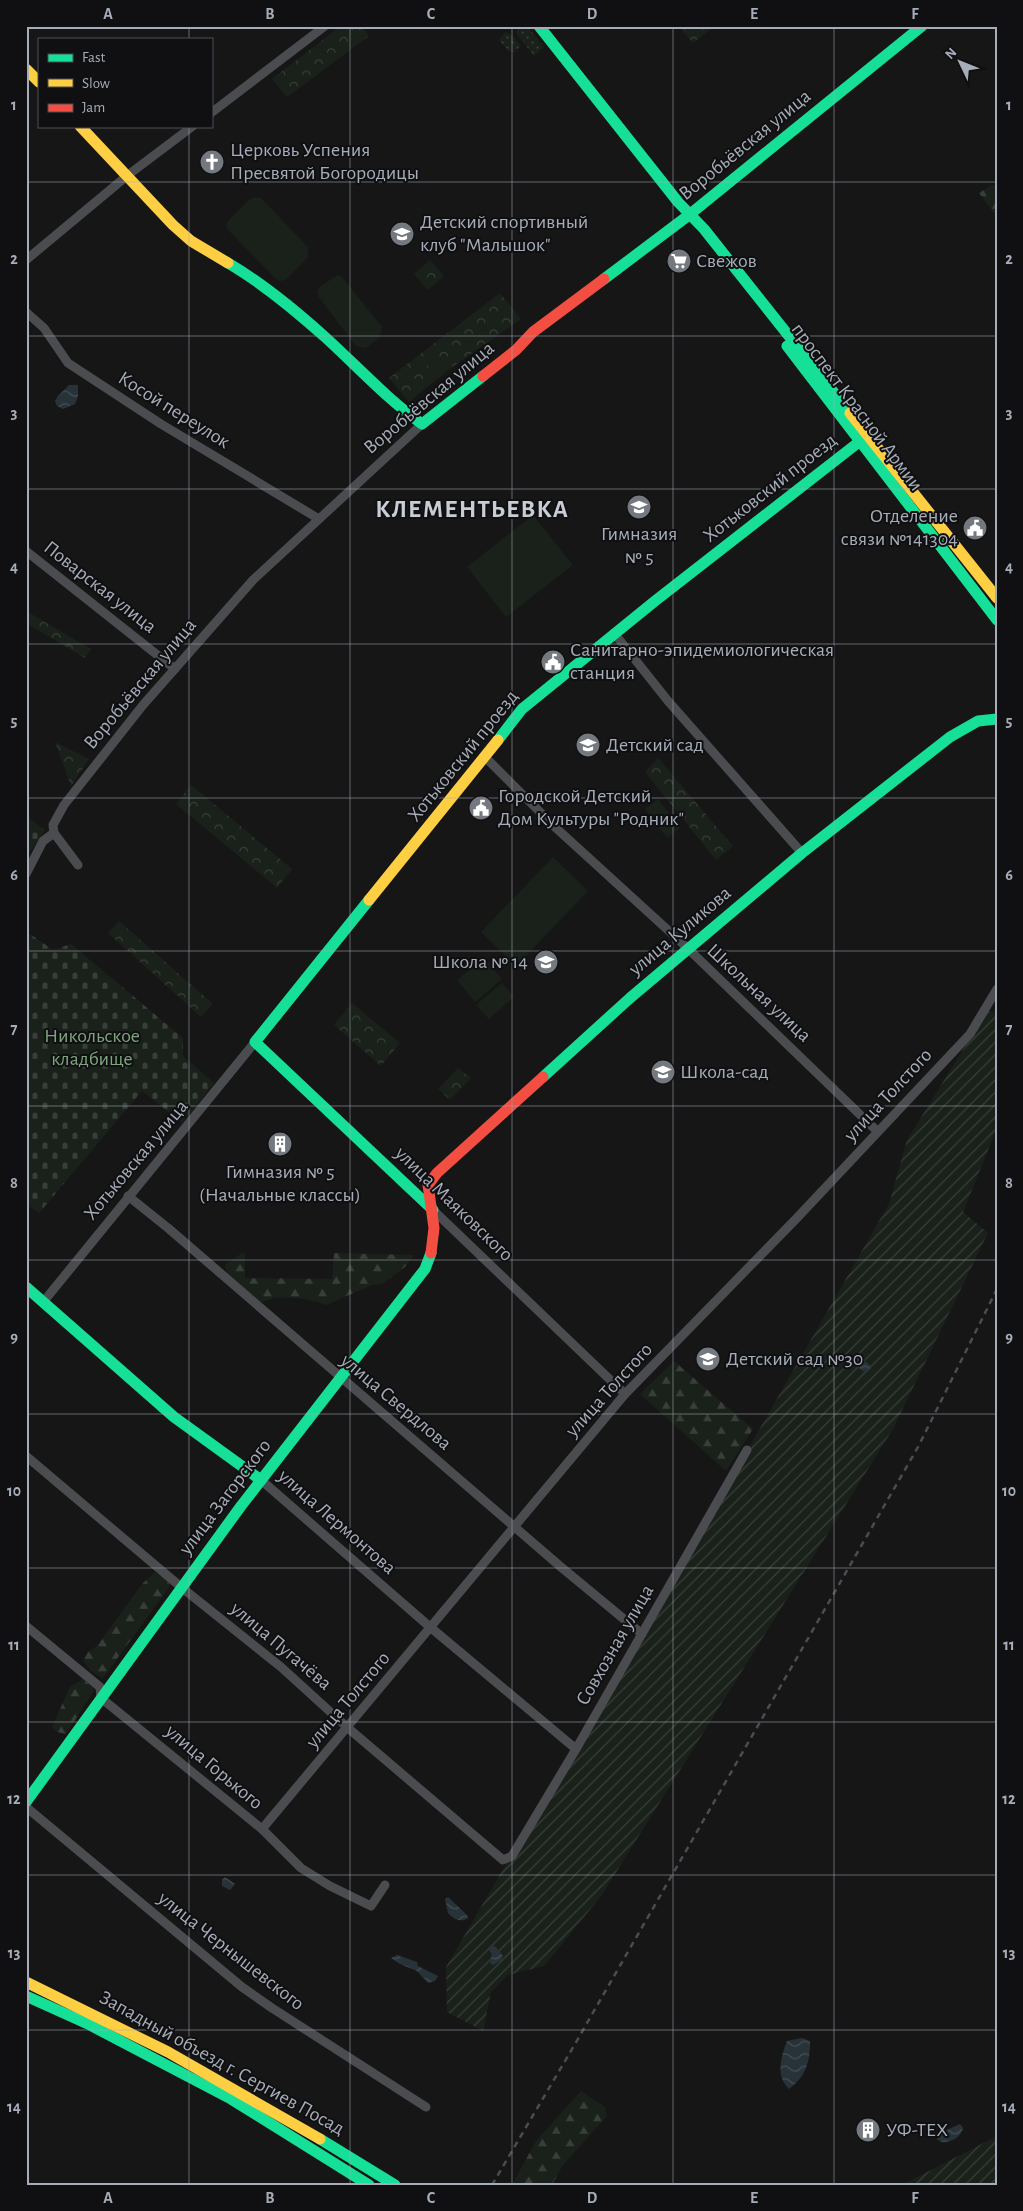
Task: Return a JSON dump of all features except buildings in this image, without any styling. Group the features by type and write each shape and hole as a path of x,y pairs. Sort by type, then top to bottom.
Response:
{"main road":[{"name":"проспект Красной Армии","path":"540,26 689,215 704,230 997,598"},
{"name":"Воробьёвская улица","path":"422,424 516,350 533,332 689,215 922,26"},
{"path":"26,69 38,81"},
{"path":"82,128 173,225 192,241 247,274 275,294 325,337 401,409 422,424"},
{"name":"проспект Красной Армии","path":"689,215 699,233 997,620"},
{"name":"Хотьковский проезд","path":"255,1042 290,996 486,758 522,708 614,633 859,442"},
{"name":"улица Куликова","path":"432,1210 428,1185 437,1173 687,949 797,856 950,737 978,722 997,719"},
{"name":"улица Маяковского","path":"255,1042 432,1210"},
{"name":"улица Загорского","path":"26,1802 181,1587 261,1480 425,1269 432,1254 435,1240 432,1210"},
{"name":"улица Лермонтова","path":"26,1287 174,1417 261,1480"},
{"name":"Западный объезд г. Сергиев Посад","path":"26,1982 94,2012 238,2088 395,2185"},
{"name":"Западный объезд г. Сергиев Посад","path":"26,1996 88,2024 231,2099 369,2185"}],"street":[{"path":"212,112 325,26"},
{"path":"26,260 128,175 191,128"},
{"name":"Косой переулок","path":"26,312 44,328 68,363 161,424 319,519"},
{"name":"Воробьёвская улица","path":"54,833 53,824 64,805 143,705 252,580 422,424"},
{"name":"Поварская улица","path":"26,550 175,669"},
{"path":"614,633 797,856"},
{"name":"Школьная улица","path":"486,758 556,828 687,949 877,1131"},
{"path":"26,874 43,841 54,833 78,865"},
{"name":"улица Толстого","path":"262,1829 625,1394 795,1220 970,1034 997,988"},
{"name":"Хотьковская улица","path":"44,1301 255,1042"},
{"name":"улица Свердлова","path":"128,1196 168,1228 341,1379 642,1634"},
{"name":"улица Маяковского","path":"432,1210 625,1394"},
{"name":"Совхозная улица","path":"512,1856 576,1749 747,1450"},
{"name":"улица Пугачёва","path":"26,1456 181,1587 281,1667 348,1728 503,1860 512,1856"},
{"name":"улица Лермонтова","path":"261,1480 430,1627 576,1749"},
{"name":"улица Горького","path":"26,1626 100,1687 101,1698 262,1829 301,1868 330,1886 371,1906 385,1885"},
{"name":"улица Чернышевского","path":"26,1807 242,1987 426,2107"}],"green space":[{"path":"341,26 362,26 369,36 287,97 272,79"},
{"path":"518,26 527,26 544,47 534,56 516,33"},
{"path":"685,26 714,26 693,43 681,29"},
{"path":"505,32 512,35 521,46 514,52 508,51 499,40"},
{"path":"992,185 997,185 997,217 979,193"},
{"path":"255,197 261,198 308,247 308,257 285,280 280,281 275,278 226,226 228,221 250,199"},
{"path":"430,260 444,276 428,290 414,274"},
{"path":"338,275 342,277 382,327 380,337 366,348 356,346 318,296 319,287"},
{"path":"500,293 521,319 448,370 409,402 389,378"},
{"path":"437,356 448,370 439,378 427,365"},
{"path":"533,515 573,565 506,617 467,567"},
{"path":"26,611 91,649 85,658 26,623"},
{"path":"55,742 89,759 71,786"},
{"path":"658,758 733,846 716,860 645,772"},
{"path":"191,785 292,869 277,888 176,804"},
{"path":"658,799 680,828 667,838 645,809"},
{"path":"26,816 45,830 26,858"},
{"path":"553,857 588,891 516,966 481,932"},
{"path":"119,921 213,1004 201,1017 108,933"},
{"name":"Никольское кладбище","path":"30,934 53,950 71,944 183,1038 183,1056 214,1083 182,1123 142,1091 39,1213 26,1204 26,936"},
{"path":"484,958 502,979 475,1002 457,980"},
{"path":"502,983 514,997 489,1019 476,1005"},
{"path":"352,1003 400,1043 381,1066 334,1025"},
{"path":"987,1011 997,1012 997,1128 963,1212 988,1233 893,1429 602,1895 544,1966 508,1975 491,1992 483,2031 447,2012 446,1967 698,1536 889,1204 907,1140"},
{"path":"458,1068 471,1078 450,1100 438,1089"},
{"path":"242,1253 245,1254 245,1278 332,1279 334,1253 414,1255 405,1267 382,1284 372,1285 326,1305 311,1300 294,1298 277,1298 262,1302 251,1296 234,1282 225,1265"},
{"path":"674,1361 753,1429 726,1471 640,1394"},
{"path":"155,1572 168,1581 170,1586 103,1678 92,1672 83,1661 87,1653 97,1646 143,1583"},
{"path":"83,1679 95,1689 66,1734 57,1732 52,1727 70,1687"},
{"path":"581,2091 605,2107 607,2116 563,2165 552,2185 512,2185 536,2141"},
{"path":"997,2136 997,2185 902,2185"}],"water":[{"path":"69,385 78,385 78,396 75,404 63,409 57,406 55,401"},
{"path":"858,1356 871,1366 868,1372 863,1371 853,1363 854,1358"},
{"path":"225,1877 235,1884 230,1890 222,1886 222,1880"},
{"path":"448,1897 468,1918 455,1919 448,1913 445,1899"},
{"path":"491,1946 496,1947 503,1956 501,1960 493,1965 490,1963 492,1955 489,1950"},
{"path":"397,1955 417,1962 418,1966 438,1976 435,1981 428,1983 417,1971 391,1958"},
{"path":"802,2038 810,2041 808,2062 803,2074 789,2089 782,2078 780,2066 783,2053 787,2041"},
{"path":"960,2124 963,2128 962,2132 955,2139 941,2142 937,2139 938,2134"}],"railway":[{"path":"492,2185 918,1447 997,1289"}],"traffic: fast":[{"path":"539,26 678,202 704,229 850,413"},
{"path":"604,279 689,215 922,26"},
{"path":"228,263 291,307 384,393 422,424 483,376"},
{"path":"787,346 997,620"},
{"path":"498,740 522,709 655,601 859,442"},
{"path":"543,1077 630,998 802,853 950,737 978,721 997,719"},
{"path":"369,900 255,1042 433,1210"},
{"path":"26,1802 241,1506 425,1269 431,1253"},
{"path":"26,1287 174,1417 261,1480"},
{"path":"26,1996 88,2024 231,2099 369,2185"},
{"path":"320,2139 395,2185"}],"traffic: slow":[{"path":"26,69 38,81"},
{"path":"82,128 173,225 191,241 228,263"},
{"path":"850,413 997,598"},
{"path":"369,900 498,740"},
{"path":"26,1982 168,2052 320,2139"}],"traffic: jam":[{"path":"483,376 516,350 533,332 604,279"},
{"path":"431,1253 434,1228 428,1185 437,1173 543,1077"}],"place":[{"name":"Церковь Успения Пресвятой Богородицы","path":"212,162"},
{"name":"Детский спортивный клуб \"Малышок\"","path":"402,234"},
{"name":"Свежов","path":"679,261"},
{"name":"Гимназия № 5","path":"639,507"},
{"name":"Отделение связи №141304","path":"975,528"},
{"name":"Санитарно-эпидемиологическая станция","path":"553,662"},
{"name":"Детский сад","path":"588,745"},
{"name":"Городской Детский Дом Культуры \"Родник\"","path":"481,808"},
{"name":"Школа № 14","path":"546,962"},
{"name":"Школа-сад","path":"663,1072"},
{"name":"Гимназия № 5 (Начальные классы)","path":"280,1144"},
{"name":"Детский сад №30","path":"708,1359"},
{"name":"УФ-ТЕХ","path":"868,2130"}],"district":[{"name":"КЛЕМЕНТЬЕВКА","path":"472,509"}]}
